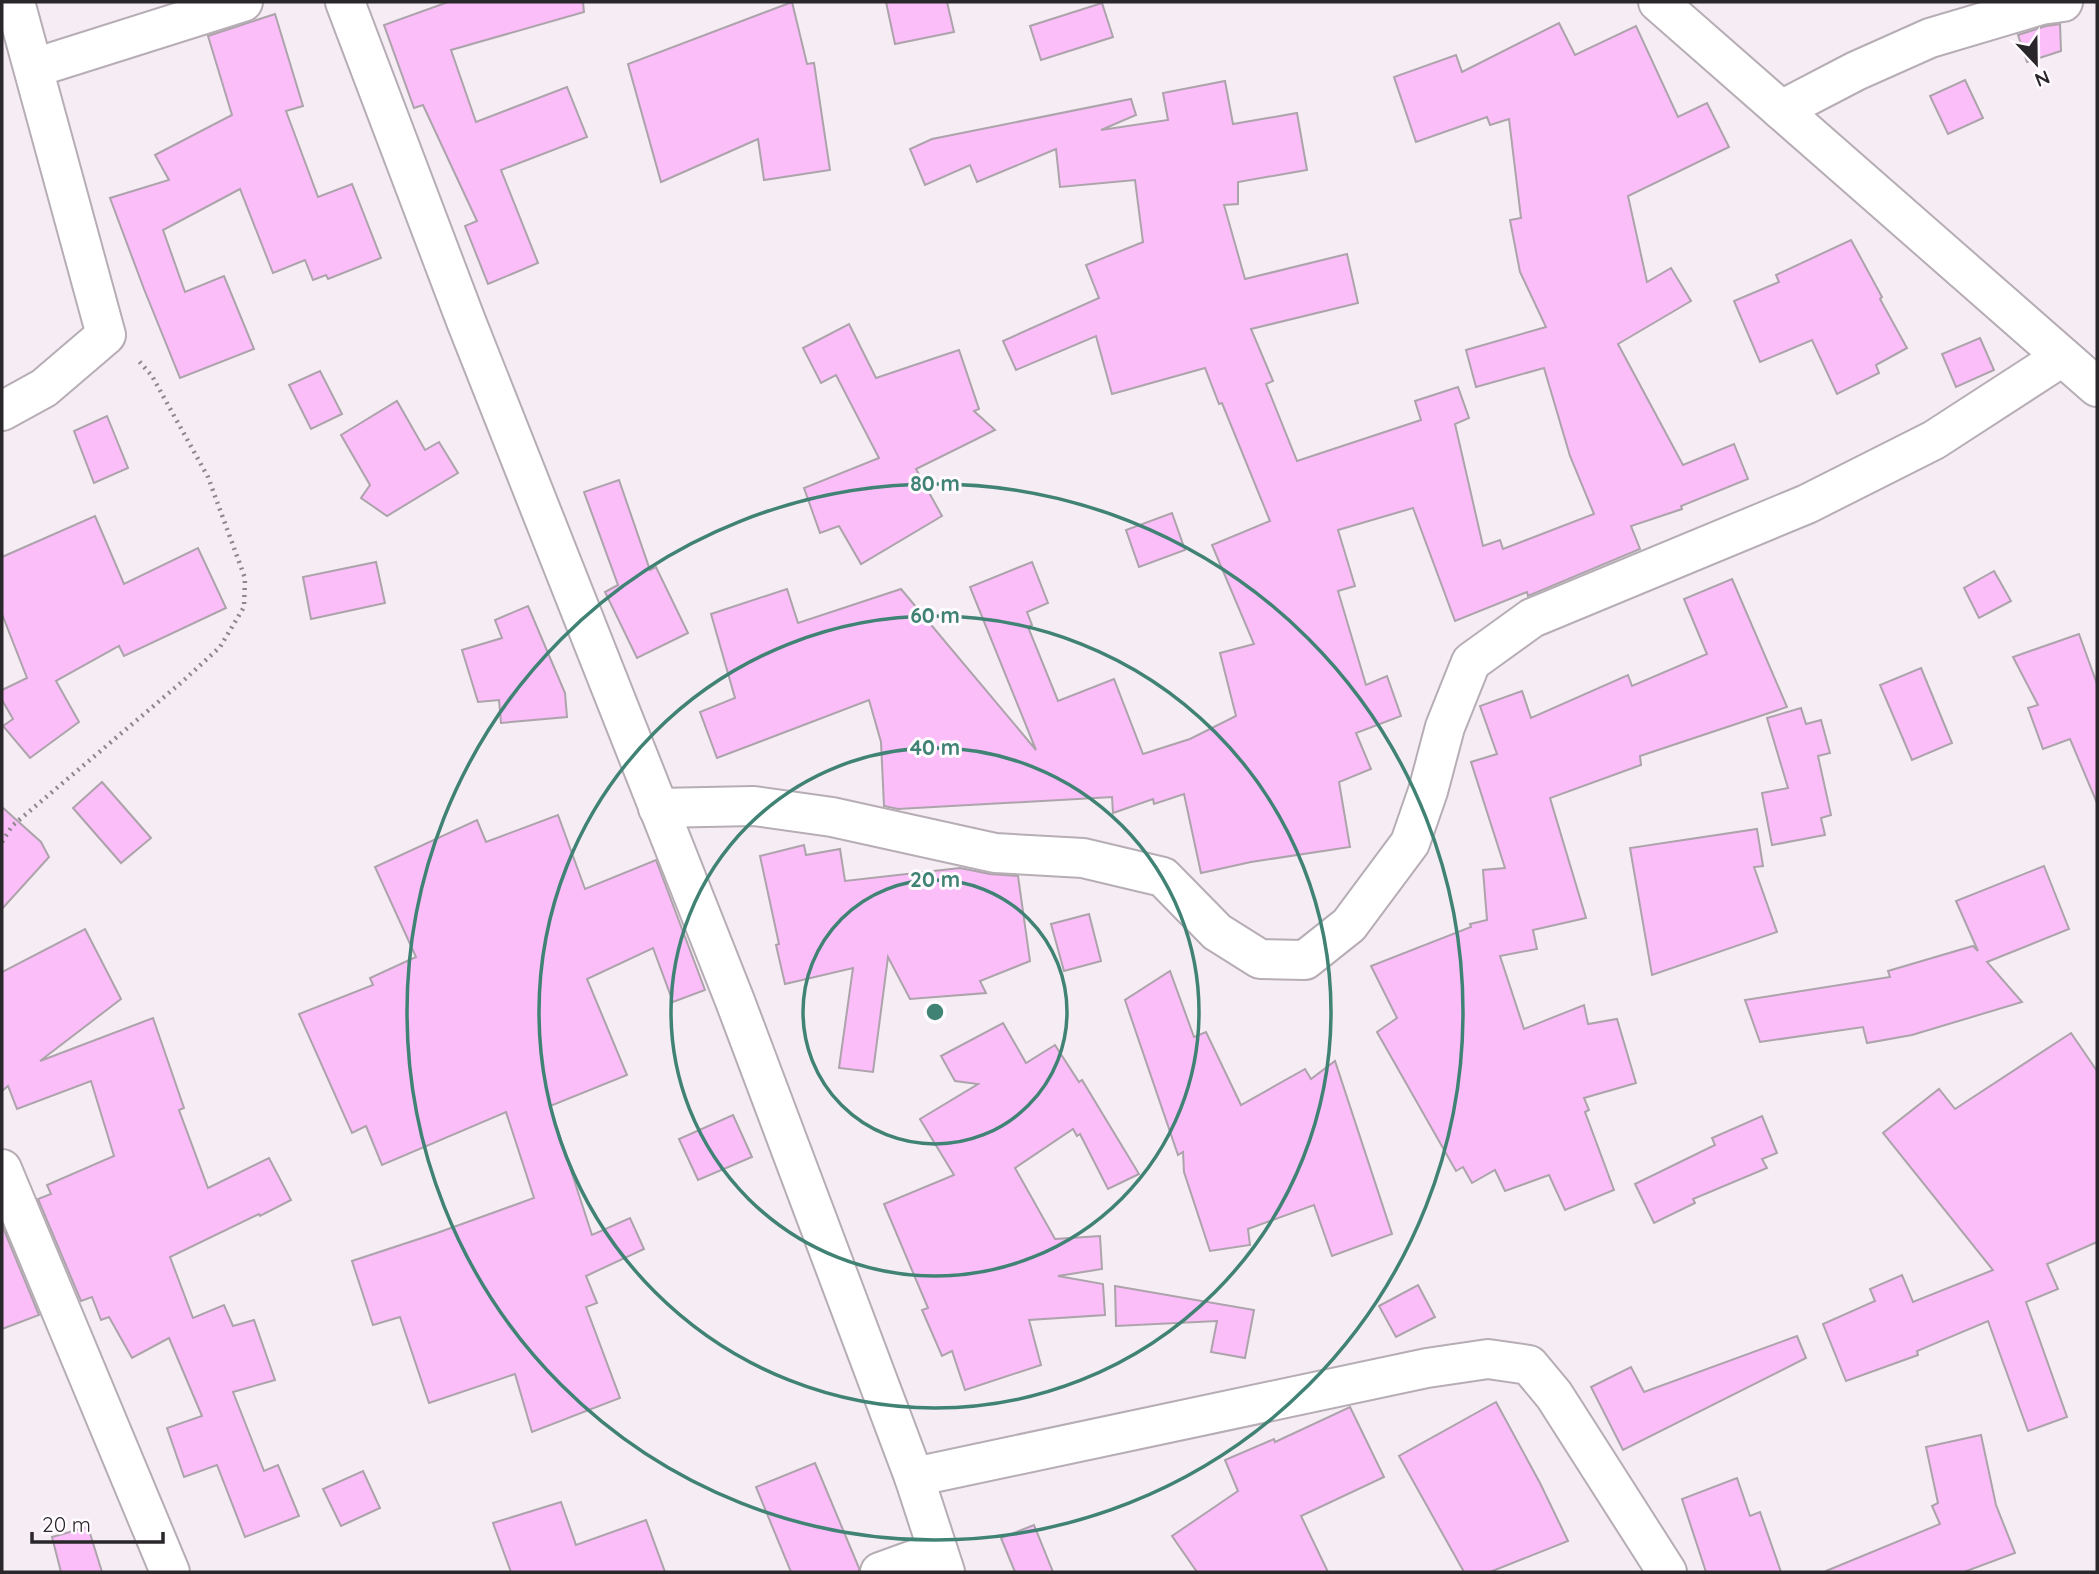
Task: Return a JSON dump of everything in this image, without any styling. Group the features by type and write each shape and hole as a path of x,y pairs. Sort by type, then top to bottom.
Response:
{"street":[{"path":"2,411 44,388 106,335 15,2"},
{"path":"34,68 243,2"},
{"path":"345,2 466,321 735,1001 914,1478 942,1562 880,1572"},
{"path":"1658,2 2097,387"},
{"path":"1781,110 1930,37 2041,5 2063,2"},
{"path":"658,807 754,806 832,817 995,853 1083,858 1163,877 1217,932 1261,959 1305,960 1349,925 1410,843 1428,791 1445,727 1471,662 1532,618 1807,504 1922,446 2062,357"},
{"path":"2,1169 170,1572"},
{"path":"914,1478 1427,1368 1488,1359 1529,1365 1554,1395 1667,1572"}],"path":[{"path":"2,842 12,826 220,647 244,607 245,578 208,477 152,376 132,353 106,335"}],"building":[{"path":"448,2 583,2 584,12 451,50 476,122 567,87 587,137 501,170 538,263 488,284 465,226 477,221 423,105 414,108 384,25"},
{"path":"792,2 807,64 814,63 830,170 764,180 758,139 661,182 628,64"},
{"path":"886,2 947,2 954,32 895,44"},
{"path":"1102,3 1113,37 1041,60 1030,26"},
{"path":"275,14 303,106 286,111 318,197 352,184 381,258 328,279 326,275 313,280 305,260 273,273 240,189 163,230 185,292 224,276 254,349 180,378 110,198 169,180 155,155 232,115 208,36"},
{"path":"1559,23 1575,55 1636,26 1678,117 1707,103 1729,147 1628,196 1647,282 1671,268 1691,301 1618,344 1683,465 1734,444 1748,479 1681,506 1682,509 1631,526 1640,549 1528,596 1527,592 1455,621 1413,508 1338,530 1355,586 1338,591 1366,685 1387,676 1401,716 1356,733 1371,769 1339,782 1350,847 1251,862 1201,873 1184,794 1154,804 1153,799 1113,813 1112,797 898,809 884,806 881,742 869,700 717,758 700,712 735,698 711,614 787,589 798,623 901,589 1036,750 970,587 1032,562 1048,603 1027,612 1032,625 1028,627 1058,701 1114,679 1143,754 1190,739 1236,716 1220,653 1254,644 1212,545 1270,521 1205,368 1112,394 1096,336 1016,370 1003,341 1099,298 1086,265 1143,242 1135,180 1060,187 1056,149 977,182 970,165 925,185 910,149 932,139 1131,99 1136,115 1101,130 1168,120 1163,93 1225,81 1233,124 1297,113 1307,170 1238,182 1238,204 1224,205 1245,279 1347,254 1358,303 1251,329 1273,381 1266,384 1297,461 1421,420 1415,401 1458,387 1469,418 1455,424 1483,546 1500,540 1503,549 1594,514 1570,456 1544,368 1476,387 1466,350 1546,327 1520,272 1510,220 1521,218 1509,119 1490,125 1487,117 1416,142 1394,77 1456,55 1462,72"},
{"path":"2060,24 2061,51 2027,62 2018,35"},
{"path":"1965,80 1983,118 1948,134 1930,96"},
{"path":"1851,240 1907,348 1876,365 1879,373 1837,394 1812,340 1760,362 1734,301 1779,282 1776,275"},
{"path":"849,324 876,378 959,350 979,409 974,411 995,430 916,469 942,516 861,564 839,526 820,533 804,488 879,458 836,375 821,383 803,348"},
{"path":"1980,338 1994,370 1956,387 1942,354"},
{"path":"320,371 342,414 311,429 289,385"},
{"path":"397,401 425,450 439,442 458,473 387,516 361,498 370,485 341,435"},
{"path":"107,416 128,468 94,483 74,431"},
{"path":"619,480 650,570 656,567 688,633 637,658 605,592 618,585 584,492"},
{"path":"1172,513 1185,550 1139,567 1126,530"},
{"path":"95,516 124,584 198,548 226,608 124,656 119,646 56,681 79,722 30,758 3,726 13,719 2,700 2,690 27,678 2,614 2,557"},
{"path":"376,562 385,603 311,619 303,577"},
{"path":"1994,571 2011,601 1979,618 1964,588"},
{"path":"1732,579 1787,707 1640,756 1641,765 1550,798 1586,918 1533,930 1537,949 1500,956 1524,1029 1584,1005 1588,1024 1617,1019 1636,1083 1584,1098 1589,1110 1585,1112 1614,1190 1565,1210 1549,1175 1505,1191 1495,1170 1472,1183 1463,1167 1456,1171 1377,1032 1397,1018 1371,966 1471,927 1470,924 1487,920 1483,870 1505,868 1471,762 1497,754 1480,706 1522,691 1531,718 1628,675 1632,686 1707,654 1684,599"},
{"path":"528,606 565,693 567,717 501,723 499,700 478,702 462,650 502,638 495,620"},
{"path":"2079,634 2097,684 2097,803 2070,739 2043,749 2028,708 2038,705 2013,657"},
{"path":"1921,668 1952,743 1912,760 1880,685"},
{"path":"1801,708 1806,724 1821,720 1830,753 1818,756 1831,815 1821,818 1825,835 1772,845 1762,793 1788,788 1767,718"},
{"path":"102,782 151,838 121,863 73,808"},
{"path":"2,807 41,842 49,857 2,909"},
{"path":"558,815 585,889 656,860 705,990 673,1002 653,948 587,979 627,1075 550,1106 592,1235 630,1218 644,1249 586,1276 597,1303 586,1307 620,1398 532,1432 515,1374 429,1403 400,1317 373,1325 352,1261 534,1198 506,1112 382,1165 366,1126 352,1133 299,1014 373,985 370,978 416,957 375,867 477,820 486,842"},
{"path":"1757,829 1763,866 1754,867 1777,932 1652,975 1630,848"},
{"path":"804,845 806,855 840,849 845,881 960,868 1018,876 1030,961 980,981 986,993 910,999 888,957 873,1072 839,1068 853,968 785,984 760,856"},
{"path":"2044,866 2069,929 1987,962 2022,1002 1912,1035 1867,1043 1863,1027 1760,1042 1745,1000 1890,977 1888,971 1973,946 1978,951 1956,901"},
{"path":"1089,914 1101,961 1064,971 1051,924"},
{"path":"85,929 121,999 40,1061 153,1018 184,1108 179,1110 208,1188 269,1158 291,1200 170,1257 193,1318 224,1305 233,1326 254,1320 275,1380 233,1392 264,1471 278,1465 299,1516 245,1537 217,1465 184,1477 167,1428 202,1416 169,1338 132,1358 109,1317 101,1320 92,1297 81,1301 38,1199 51,1194 47,1185 114,1156 91,1081 17,1109 8,1086 2,1091 2,972"},
{"path":"1170,971 1194,1037 1206,1032 1241,1105 1305,1069 1311,1079 1335,1061 1392,1234 1332,1256 1314,1205 1248,1229 1250,1245 1210,1251 1184,1172 1183,1152 1178,1155 1125,1000"},
{"path":"1003,1023 1026,1063 1055,1045 1079,1082 1082,1080 1139,1174 1108,1189 1080,1134 1077,1136 1073,1129 1015,1168 1055,1239 1100,1236 1102,1269 1058,1276 1103,1284 1105,1315 1029,1320 1041,1365 965,1390 952,1351 942,1356 922,1310 928,1308 884,1204 954,1175 920,1119 978,1084 955,1081 941,1056"},
{"path":"2071,1033 2097,1071 2097,1242 2047,1264 2058,1289 2026,1302 2067,1417 2028,1431 1988,1321 1917,1351 1918,1355 1846,1381 1823,1324 1875,1301 1870,1289 1902,1275 1913,1302 1993,1270 1883,1133 1939,1089 1955,1109"},
{"path":"733,1115 752,1157 698,1180 679,1139"},
{"path":"1762,1116 1777,1153 1762,1159 1767,1168 1693,1199 1695,1203 1654,1223 1635,1184 1715,1145 1712,1138"},
{"path":"2,1225 39,1315 2,1329"},
{"path":"1418,1285 1435,1317 1396,1337 1379,1306"},
{"path":"1115,1286 1254,1310 1245,1358 1211,1352 1217,1321 1116,1326"},
{"path":"1797,1336 1806,1358 1623,1450 1591,1387 1631,1367 1644,1392"},
{"path":"1496,1402 1568,1541 1490,1572 1464,1572 1399,1456"},
{"path":"1350,1407 1384,1477 1301,1516 1328,1572 1197,1572 1172,1536 1238,1491 1225,1460 1274,1439 1275,1442"},
{"path":"1981,1435 1996,1505 2015,1553 1964,1572 1826,1572 1940,1524 1932,1506 1938,1503 1926,1447"},
{"path":"815,1463 859,1572 791,1572 756,1487"},
{"path":"363,1471 380,1508 341,1526 323,1489"},
{"path":"1737,1478 1750,1516 1760,1512 1781,1572 1706,1572 1682,1499"},
{"path":"561,1502 576,1545 646,1520 665,1572 511,1572 493,1523"},
{"path":"1034,1525 1053,1572 1015,1572 1001,1538"},
{"path":"88,1527 102,1572 61,1572 52,1537"}]}
